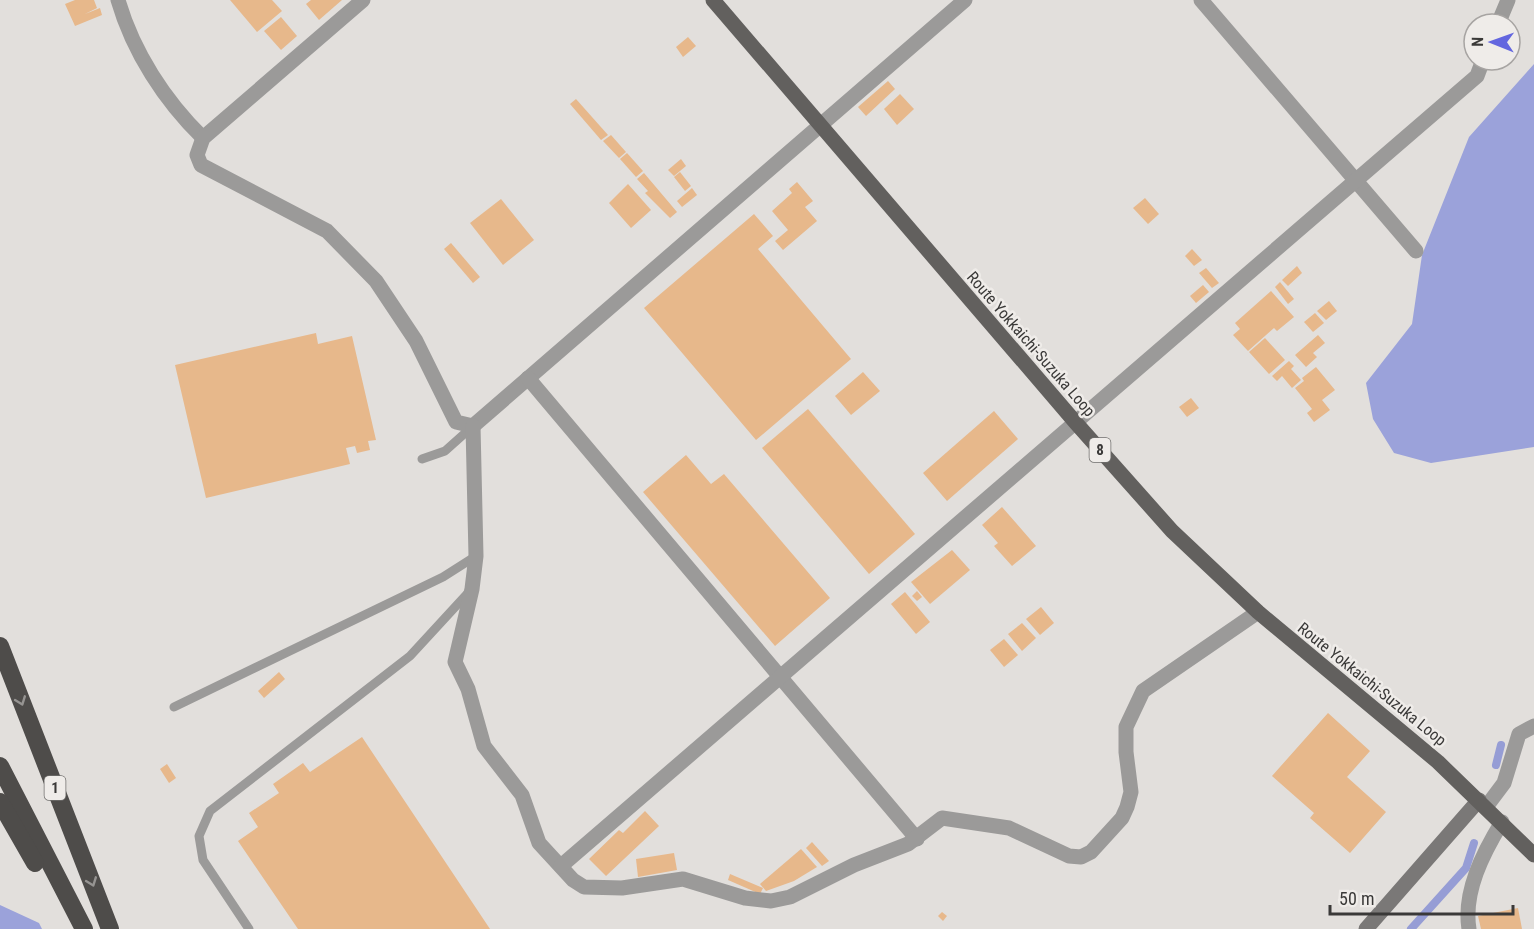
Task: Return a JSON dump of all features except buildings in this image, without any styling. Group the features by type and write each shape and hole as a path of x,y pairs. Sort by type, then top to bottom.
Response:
{"highway":[{"name":"1","path":"0,646 110,929"},
{"path":"0,766 84,929"},
{"path":"0,802 74,929"}],"main road":[{"name":"Route Yokkaichi-Suzuka Loop","path":"713,0 1076,423 1172,531 1258,612 1315,661 1387,717 1483,803 1534,855"}],"street":[{"path":"117,0 126,28 140,54 181,117 203,138"},
{"path":"363,0 203,138 197,155 201,165 327,231 376,281 416,341 456,422 472,426"},
{"path":"472,426 965,0"},
{"path":"1201,0 1416,251"},
{"path":"561,866 1477,76 1478,72"},
{"path":"528,378 917,838"},
{"path":"472,426 476,556 472,589 455,662 468,689 484,746 522,795 539,843 573,880 584,886 622,888 683,879 744,898 771,902 790,897 815,883 917,838 942,818 1009,828 1068,856 1081,857 1091,852 1122,818 1127,807 1131,792 1126,752 1126,727 1143,691 1258,612"},
{"path":"1366,929 1504,783 1519,734 1534,726"},
{"path":"1469,929 1467,916 1471,892 1487,846 1502,822"}],"lane":[{"path":"422,459 445,451 472,426"},
{"path":"174,707 443,577 476,556"},
{"path":"249,929 203,860 199,836 210,811 410,656 472,589"}],"shaded area":[{"path":"1534,64 1534,447 1431,463 1394,453 1373,419 1366,383 1412,324 1422,255 1469,137"},
{"path":"0,905 39,923 42,929 0,929"}],"waterway":[{"path":"1496,765 1501,745"},
{"path":"1411,929 1466,868 1474,843"}]}
